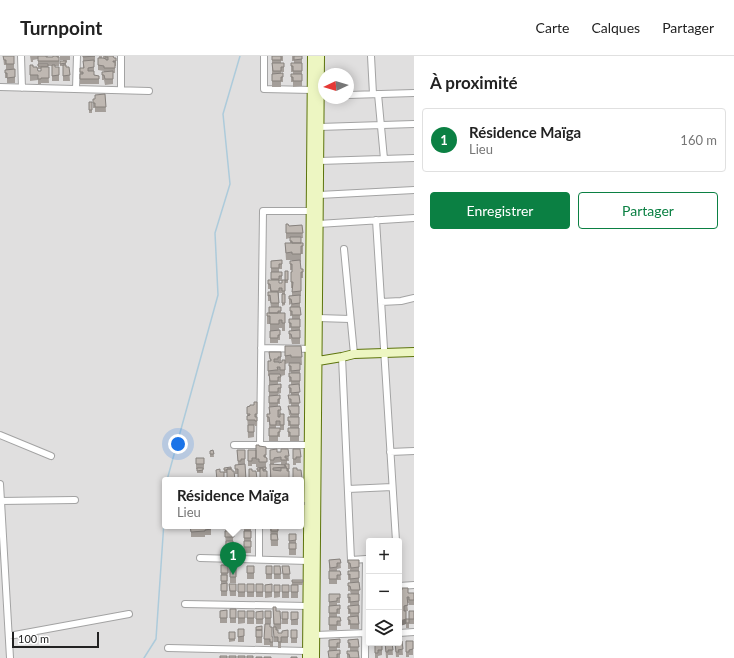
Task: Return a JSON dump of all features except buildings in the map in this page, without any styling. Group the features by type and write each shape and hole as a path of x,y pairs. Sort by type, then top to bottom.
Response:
{"street":[{"path":"21,56 22,88"},
{"path":"76,89 77,56"},
{"path":"120,90 121,56"},
{"path":"264,56 264,89 312,90"},
{"path":"168,648 307,655 309,445 314,349 311,212 312,56"},
{"path":"320,56 321,68"},
{"path":"370,56 381,125 384,159"},
{"path":"0,87 149,91"},
{"path":"354,95 414,92"},
{"path":"315,658 309,495 318,361 314,349 318,318 319,127 321,104"},
{"path":"319,127 414,124"},
{"path":"319,161 414,158"},
{"path":"319,195 414,190"},
{"path":"260,445 264,211 311,212"},
{"path":"318,224 414,218"},
{"path":"376,220 396,538"},
{"path":"344,249 354,354"},
{"path":"381,302 401,301 414,298"},
{"path":"318,318 350,318"},
{"path":"261,348 314,349"},
{"path":"318,361 342,358 354,354 414,352"},
{"path":"342,358 351,560 366,559 367,574"},
{"path":"0,435 51,456"},
{"path":"234,445 309,445"},
{"path":"390,452 414,451"},
{"path":"0,484 10,658"},
{"path":"348,489 392,486"},
{"path":"0,501 75,500"},
{"path":"259,529 259,560"},
{"path":"200,558 308,561"},
{"path":"402,586 414,586"},
{"path":"185,604 308,606"},
{"path":"9,636 130,614"},
{"path":"402,633 414,632"},
{"path":"315,635 366,633"},
{"path":"365,658 366,646"}],"shaded area":[{"path":"0,56 414,56 414,658 0,658"}],"waterway":[{"path":"168,477 218,295 215,233 230,184 223,114 240,56"},
{"path":"144,658 156,639 164,529"}],"place":[{"name":"Résidence Maïga","path":"233,575"}]}
